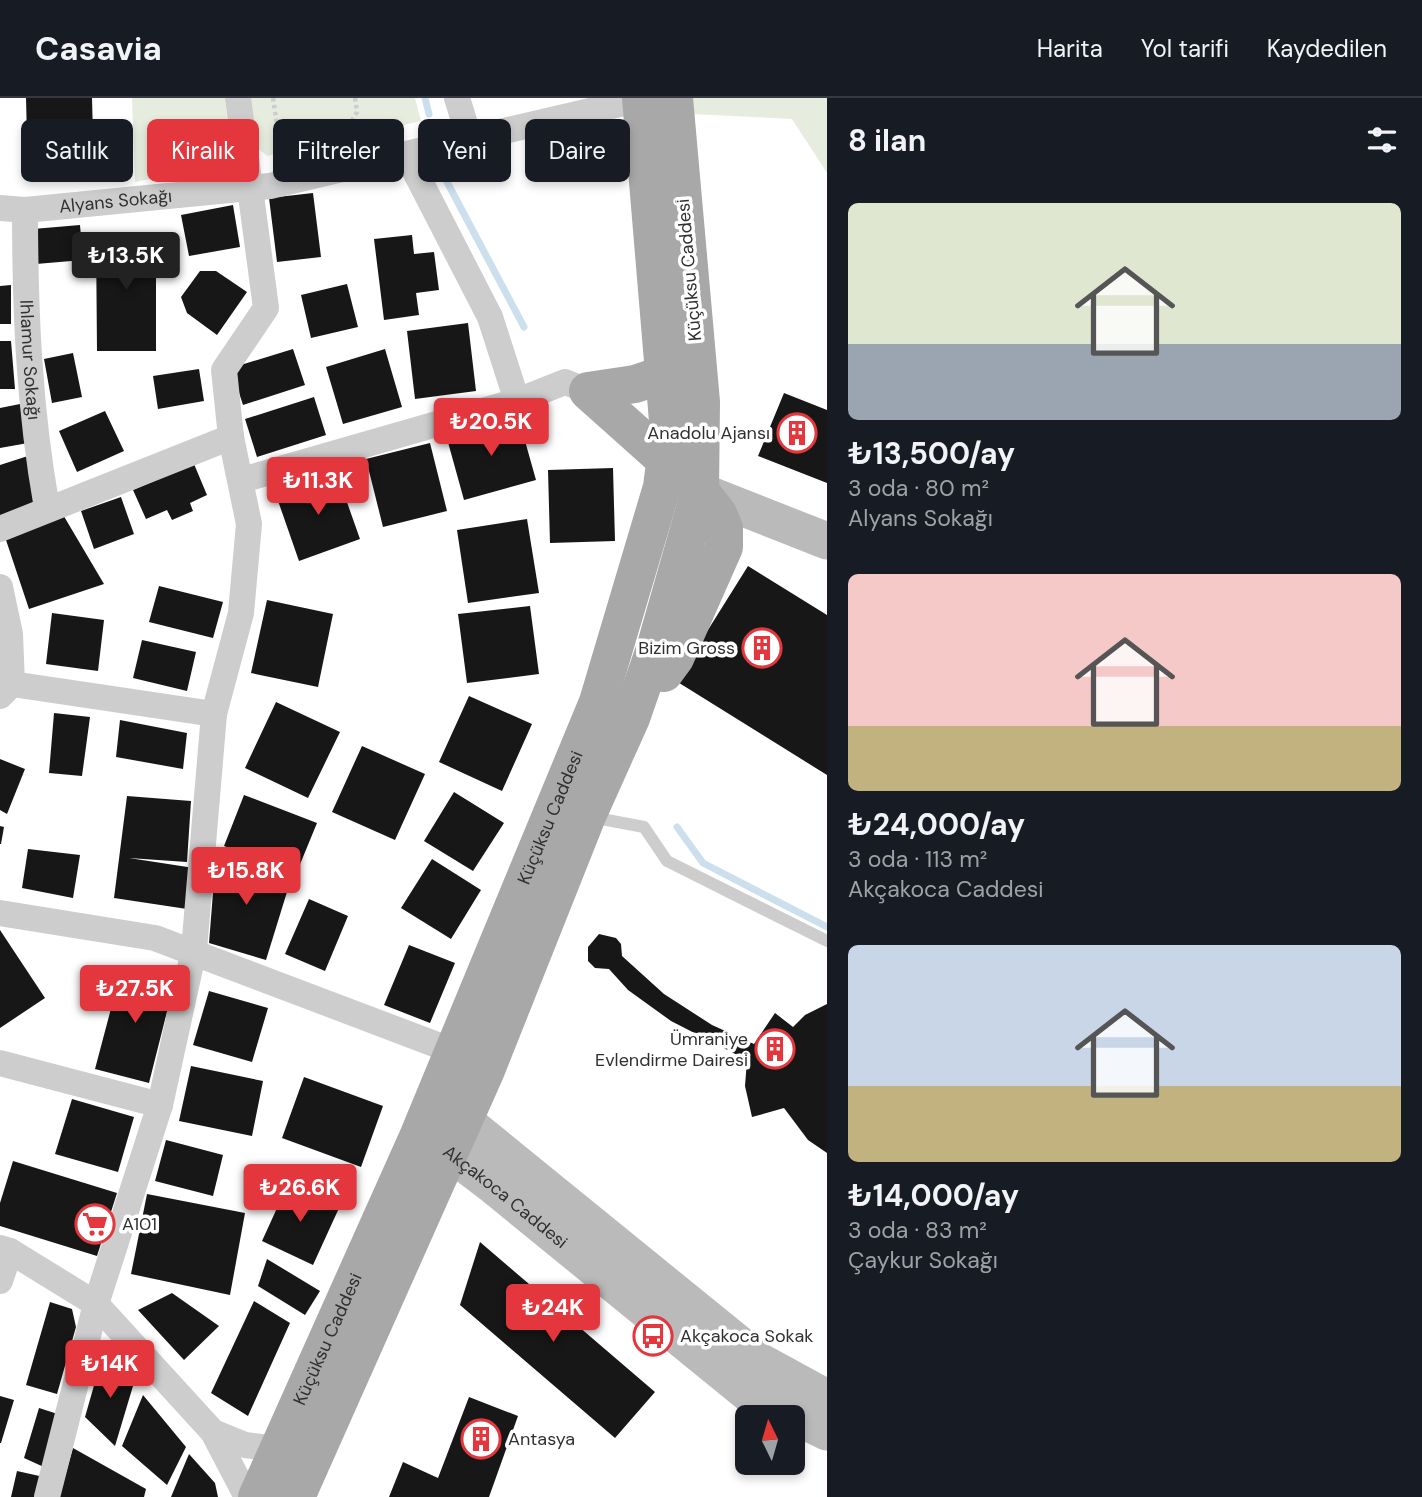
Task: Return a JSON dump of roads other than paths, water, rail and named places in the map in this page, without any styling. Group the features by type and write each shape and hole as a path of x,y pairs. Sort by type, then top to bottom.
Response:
{"main road":[{"path":"641,98 651,98"},
{"name":"Küçüksu Caddesi","path":"296,1497 441,1126 453,1051 598,702 665,475 665,374 641,98"},
{"name":"Küçüksu Caddesi","path":"257,1497 441,1126 587,816 631,718 655,649 700,491 701,402 674,98"},
{"path":"588,391 635,384 665,374"},
{"path":"588,391 665,475 700,491 718,514 724,527 724,547 675,658 631,718"}],"street":[{"path":"47,1497 96,1304 160,1105 194,950 214,715 241,613 249,524 231,437 224,370 266,308 238,98"},
{"path":"457,98 464,119"},
{"name":"Alyans Sokağı","path":"511,130 641,98"},
{"name":"Alyans Sokağı","path":"13,209 270,186 418,151"},
{"path":"406,154 490,317 517,401"},
{"name":"Ihlamur Sokağı","path":"13,209 25,316 33,433 47,508"},
{"path":"242,480 517,401 565,382 588,391"},
{"path":"0,529 47,508 145,473 231,437"},
{"path":"700,491 827,541"},
{"path":"724,547 780,521"},
{"path":"0,587 10,634 6,690 214,715"},
{"path":"0,913 155,938 194,950 344,1012 453,1051"},
{"path":"0,1063 160,1105"},
{"name":"Akçakoca Caddesi","path":"441,1126 761,1362 827,1398"},
{"name":"Akçakoca Caddesi","path":"441,1126 743,1389 827,1432"},
{"path":"0,1281 5,1250 96,1304 213,1432 247,1497"},
{"path":"213,1432 245,1445 279,1449"}],"lane":[{"path":"587,816 644,827 667,861 827,941"}],"waterway":[{"path":"425,98 429,114"},
{"path":"447,182 524,327"},
{"path":"677,827 703,863 827,927"}],"place":[{"name":"Anadolu Ajansı","path":"797,433"},
{"name":"Bizim Gross","path":"762,648"},
{"name":"Ümraniye Evlendirme Dairesi","path":"775,1049"},
{"name":"A101","path":"95,1224"},
{"name":"Akçakoca Sokak","path":"653,1336"},
{"name":"Antasya","path":"481,1439"}]}
